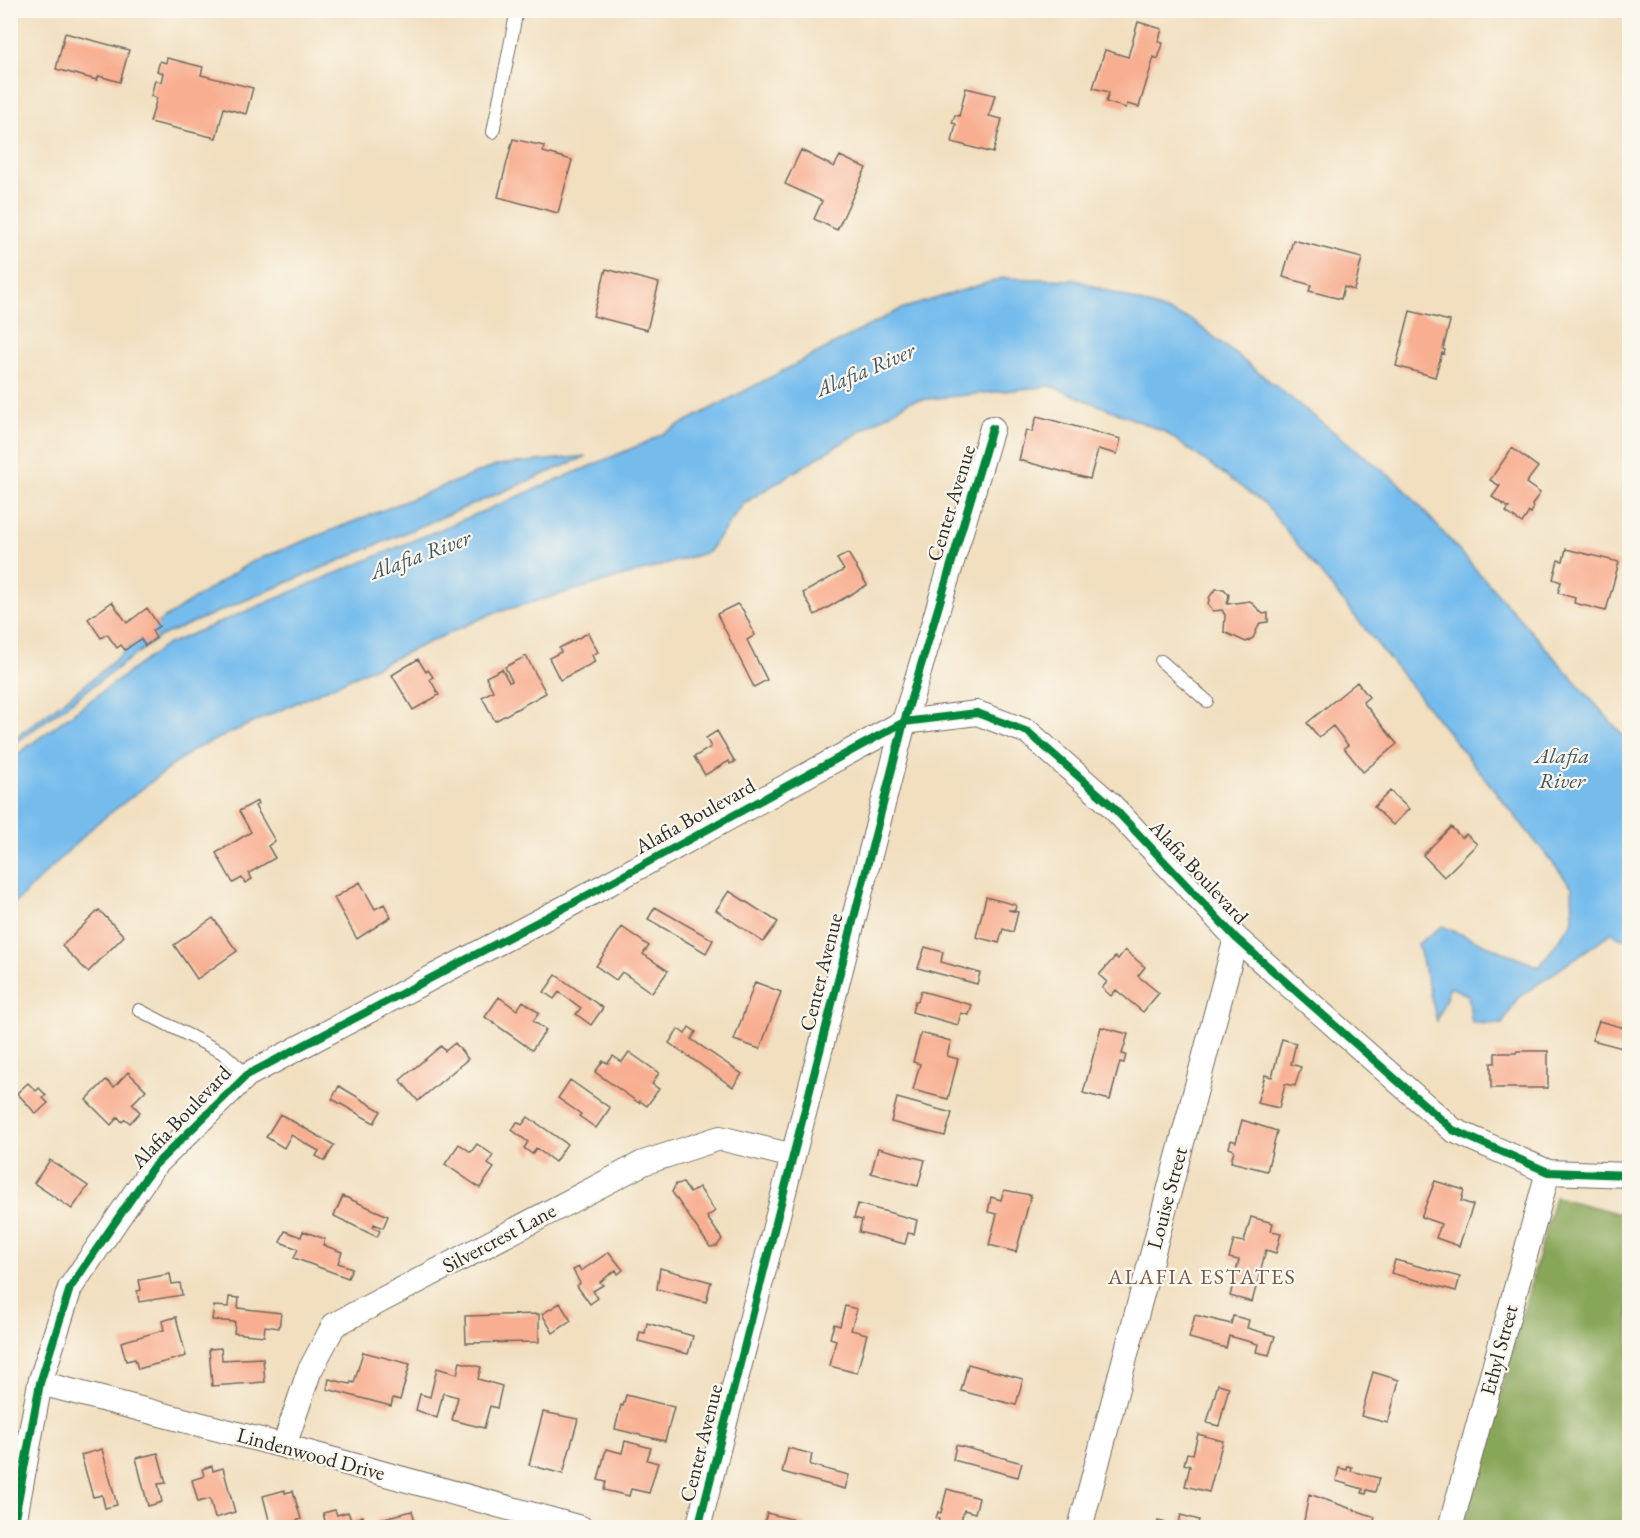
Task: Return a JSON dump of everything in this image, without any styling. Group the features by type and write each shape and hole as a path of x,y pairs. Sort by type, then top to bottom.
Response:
{"street":[{"name":"Center Avenue","path":"698,1527 904,722 992,428"},
{"name":"Alafia Boulevard","path":"13,1527 40,1383 70,1288 153,1167 247,1075 564,908 904,722 977,713 1028,732 1110,804 1236,938 1453,1130 1548,1172"},
{"name":"Louise Street","path":"1080,1527 1236,938"},
{"name":"Silvercrest Lane","path":"284,1446 309,1372 334,1325 643,1163 720,1138 793,1156"},
{"path":"1548,1172 1629,1175"},
{"name":"Ethyl Street","path":"1450,1527 1548,1172"},
{"name":"Lindenwood Drive","path":"40,1383 284,1446 581,1527"}],"lane":[{"path":"493,132 517,10"},
{"path":"1161,661 1207,701"},
{"path":"139,1010 223,1053 247,1075"}],"green space":[{"path":"1555,1197 1629,1216 1629,1527 1463,1527"}],"water":[{"name":"Alafia River","path":"1003,278 1076,280 1192,320 1401,485 1629,742 1629,941 1611,933 1517,999 1502,1024 1472,1023 1468,995 1450,987 1437,1021 1418,944 1442,926 1539,967 1573,921 1572,887 1265,504 1165,432 1051,386 910,401 744,503 708,552 491,614 193,750 96,824 11,907 11,759 166,645 647,442 901,309"},
{"path":"587,456 161,636 11,746 11,741 95,677 160,621 251,562 497,465"}],"building":[{"path":"1138,22 1162,29 1158,42 1163,43 1158,59 1154,57 1139,107 1127,104 1126,108 1106,102 1109,92 1093,88 1105,50 1128,57"},
{"path":"65,33 129,50 120,82 99,76 97,80 56,69"},
{"path":"167,58 203,67 201,75 253,88 246,114 224,108 216,138 150,122 157,98 151,96 155,80 161,82 163,73 157,71 160,61 166,63"},
{"path":"966,88 995,95 989,116 1002,119 993,153 952,142 956,124 952,123 955,115 959,116"},
{"path":"513,139 544,146 543,152 572,160 558,213 498,197"},
{"path":"801,150 834,167 840,156 866,168 837,230 814,219 822,201 785,184"},
{"path":"1293,240 1362,258 1354,290 1344,287 1341,299 1309,291 1311,285 1283,277"},
{"path":"606,269 659,283 647,330 593,316"},
{"path":"1410,311 1450,321 1443,349 1444,354 1442,353 1435,377 1396,366"},
{"path":"1037,416 1121,439 1117,454 1098,449 1090,479 1019,460 1026,430 1032,432"},
{"path":"1512,448 1538,467 1526,483 1540,493 1532,505 1531,513 1529,512 1522,523 1506,512 1509,508 1492,497 1500,486 1490,480"},
{"path":"1566,549 1619,562 1606,611 1574,603 1575,598 1558,593 1561,582 1553,579 1558,560 1563,561"},
{"path":"848,553 867,585 815,615 803,593 844,570 837,559"},
{"path":"1216,589 1224,589 1229,595 1227,604 1250,601 1263,614 1268,613 1268,622 1260,623 1253,638 1246,642 1224,632 1225,615 1222,610 1213,611 1208,604 1210,596"},
{"path":"112,602 127,623 147,608 159,626 152,631 156,638 145,646 141,639 125,650 121,645 117,648 107,634 101,638 88,619"},
{"path":"737,604 743,610 755,635 747,640 767,680 754,687 717,614"},
{"path":"588,633 598,652 592,655 595,662 560,680 549,658 561,652 559,648"},
{"path":"526,656 546,693 495,721 482,697 493,691 486,677 502,669 509,682 512,681 505,667"},
{"path":"418,659 426,672 428,670 433,677 430,679 439,695 413,710 392,675"},
{"path":"1357,682 1369,697 1363,702 1397,744 1363,772 1344,748 1348,745 1333,726 1319,737 1307,723"},
{"path":"717,731 735,762 730,764 729,761 705,775 694,757 711,747 706,738"},
{"path":"1390,791 1409,809 1393,825 1374,807"},
{"path":"257,801 258,804 255,806 275,841 268,846 275,858 249,873 252,879 245,883 242,878 233,883 216,853 251,832 239,811"},
{"path":"1451,827 1462,838 1466,834 1477,844 1444,877 1423,855"},
{"path":"360,882 375,909 384,904 391,917 357,939 334,898"},
{"path":"729,891 778,922 763,942 716,910"},
{"path":"986,897 1016,905 1015,910 1008,910 1018,912 1013,932 1003,929 999,943 976,937"},
{"path":"655,907 713,940 706,953 648,919"},
{"path":"99,910 124,936 88,972 62,946"},
{"path":"213,918 237,951 197,979 174,945"},
{"path":"622,927 649,946 643,954 668,971 652,993 622,972 616,980 596,966"},
{"path":"925,947 943,952 941,962 980,973 977,984 918,968"},
{"path":"1125,950 1145,967 1138,976 1159,993 1143,1012 1116,990 1111,996 1102,988 1107,982 1099,975 1115,957 1118,959"},
{"path":"556,975 603,1008 591,1025 576,1014 581,1008 559,992 554,999 544,992"},
{"path":"755,982 781,992 760,1049 734,1040"},
{"path":"921,991 972,1005 969,1015 961,1013 958,1025 912,1012"},
{"path":"499,997 517,1010 523,1001 539,1013 533,1021 546,1030 532,1050 485,1017"},
{"path":"1599,1021 1625,1028 1622,1038 1630,1040 1630,1050 1592,1040"},
{"path":"689,1027 696,1032 691,1039 742,1074 733,1087 669,1043 678,1029 685,1034"},
{"path":"1101,1027 1128,1034 1122,1054 1126,1055 1124,1063 1120,1062 1110,1100 1083,1093"},
{"path":"921,1033 951,1041 947,1056 958,1059 948,1099 913,1090 920,1064 913,1062"},
{"path":"1282,1039 1296,1043 1291,1064 1301,1067 1295,1086 1285,1084 1279,1108 1257,1103 1265,1075 1272,1077"},
{"path":"455,1043 468,1059 418,1101 400,1080 441,1046 445,1051"},
{"path":"1517,1051 1548,1051 1548,1088 1491,1088 1491,1063 1495,1063 1495,1053 1516,1053"},
{"path":"629,1052 659,1073 652,1084 659,1089 647,1106 640,1101 639,1103 595,1072 603,1061 608,1063 613,1056 622,1062"},
{"path":"128,1072 146,1090 132,1104 140,1112 130,1123 125,1119 122,1122 118,1117 111,1125 86,1100 106,1080 114,1087"},
{"path":"570,1080 610,1108 596,1128 558,1098"},
{"path":"28,1083 36,1091 39,1088 46,1095 43,1098 48,1103 36,1114 17,1093"},
{"path":"339,1086 381,1111 374,1123 332,1099"},
{"path":"897,1098 952,1113 945,1136 891,1122"},
{"path":"280,1114 334,1145 325,1161 316,1156 319,1151 291,1135 284,1148 266,1137"},
{"path":"528,1117 567,1144 555,1162 536,1148 532,1154 524,1148 528,1142 512,1130 517,1122 522,1125"},
{"path":"1242,1120 1277,1131 1267,1171 1231,1162 1234,1150 1229,1148 1231,1140 1236,1142"},
{"path":"459,1144 471,1152 477,1144 493,1155 488,1164 494,1168 480,1188 445,1164"},
{"path":"878,1148 925,1160 918,1186 871,1173"},
{"path":"50,1160 88,1186 72,1209 34,1183"},
{"path":"1435,1181 1464,1190 1461,1201 1473,1205 1459,1246 1436,1238 1441,1224 1421,1217"},
{"path":"683,1183 690,1193 699,1187 715,1211 707,1217 722,1239 717,1246 710,1247 672,1192 676,1184"},
{"path":"1004,1190 1031,1195 1016,1252 989,1245 997,1214 988,1212 991,1197 1001,1200"},
{"path":"343,1196 388,1216 383,1228 374,1224 373,1227 380,1231 377,1237 334,1216"},
{"path":"858,1204 917,1220 914,1234 908,1233 905,1244 859,1232 862,1220 854,1218"},
{"path":"1251,1217 1273,1223 1271,1231 1281,1233 1276,1253 1266,1250 1252,1302 1230,1296 1239,1260 1229,1258 1234,1240 1244,1242"},
{"path":"285,1231 301,1237 303,1231 325,1239 323,1245 342,1252 338,1263 352,1268 348,1278 294,1258 298,1249 280,1242"},
{"path":"609,1252 623,1270 618,1274 616,1270 600,1282 603,1285 593,1291 598,1298 590,1304 577,1286 580,1283 573,1270 579,1267 581,1271"},
{"path":"1395,1260 1460,1277 1456,1291 1391,1273"},
{"path":"660,1268 711,1282 706,1302 657,1289"},
{"path":"170,1274 172,1284 180,1283 182,1295 139,1302 137,1291 141,1290 139,1280"},
{"path":"229,1297 239,1298 238,1308 281,1313 279,1328 265,1326 264,1336 234,1333 235,1322 212,1320 214,1306 228,1307"},
{"path":"560,1303 571,1321 553,1333 542,1314"},
{"path":"845,1306 857,1309 851,1330 867,1334 857,1373 830,1366 836,1340 830,1338 834,1324 840,1326"},
{"path":"539,1314 539,1342 466,1343 465,1316"},
{"path":"1195,1315 1231,1324 1233,1316 1249,1320 1247,1328 1275,1336 1269,1355 1256,1352 1258,1344 1229,1336 1226,1348 1189,1338"},
{"path":"176,1317 186,1356 138,1369 135,1359 126,1361 121,1342 164,1330 162,1321"},
{"path":"647,1323 693,1336 688,1354 638,1341 640,1332 645,1333"},
{"path":"221,1348 222,1360 263,1358 265,1382 212,1386 209,1349"},
{"path":"363,1352 410,1364 400,1400 393,1398 391,1406 327,1389 329,1379 354,1383"},
{"path":"460,1362 481,1367 478,1379 502,1386 497,1408 490,1406 484,1428 452,1420 458,1397 443,1393 437,1418 416,1410 420,1394 430,1397 437,1368 457,1374"},
{"path":"968,1364 1023,1379 1016,1405 961,1391"},
{"path":"1373,1372 1399,1380 1388,1423 1361,1416"},
{"path":"1218,1384 1229,1387 1219,1426 1207,1423"},
{"path":"626,1395 674,1407 665,1441 615,1429"},
{"path":"543,1412 578,1419 563,1474 529,1465"},
{"path":"1198,1434 1223,1441 1209,1492 1185,1486 1190,1466 1184,1464 1187,1453 1193,1454"},
{"path":"625,1441 651,1448 647,1460 658,1463 649,1493 631,1489 629,1496 604,1490 606,1482 598,1480 606,1449 622,1453"},
{"path":"956,1445 1022,1463 1018,1477 953,1460"},
{"path":"788,1448 812,1454 810,1465 849,1475 845,1489 782,1472"},
{"path":"102,1449 117,1505 105,1508 102,1495 93,1497 81,1455"},
{"path":"158,1453 166,1483 158,1484 162,1502 148,1506 136,1458"},
{"path":"212,1466 213,1471 223,1468 235,1512 215,1518 210,1499 198,1502 192,1480 204,1476 202,1469"},
{"path":"1348,1466 1352,1467 1351,1471 1379,1478 1375,1492 1367,1490 1366,1494 1362,1493 1363,1489 1336,1481 1339,1468 1347,1470"},
{"path":"947,1489 979,1498 975,1513 964,1510 959,1528 937,1528 939,1519 936,1518 938,1512 941,1513"},
{"path":"285,1490 285,1493 293,1491 301,1519 293,1522 294,1528 282,1528 281,1525 271,1528 263,1496"},
{"path":"1309,1494 1375,1517 1372,1528 1324,1528 1304,1521"},
{"path":"335,1510 337,1515 348,1512 351,1520 363,1516 365,1528 327,1528 323,1513"},
{"path":"412,1511 417,1528 378,1528 376,1520"},
{"path":"767,1513 807,1523 806,1528 763,1528"},
{"path":"1181,1515 1199,1520 1197,1528 1156,1528 1158,1521 1178,1526"}],"cycle path":[{"path":"698,1528 904,722 992,428"},
{"path":"13,1528 40,1383 70,1288 153,1167 247,1075 564,908 904,722 977,713 1028,732 1110,804 1236,938 1453,1130 1548,1172 1630,1175"}],"district":[{"name":"ALAFIA ESTATES","path":"1202,1276"}]}
